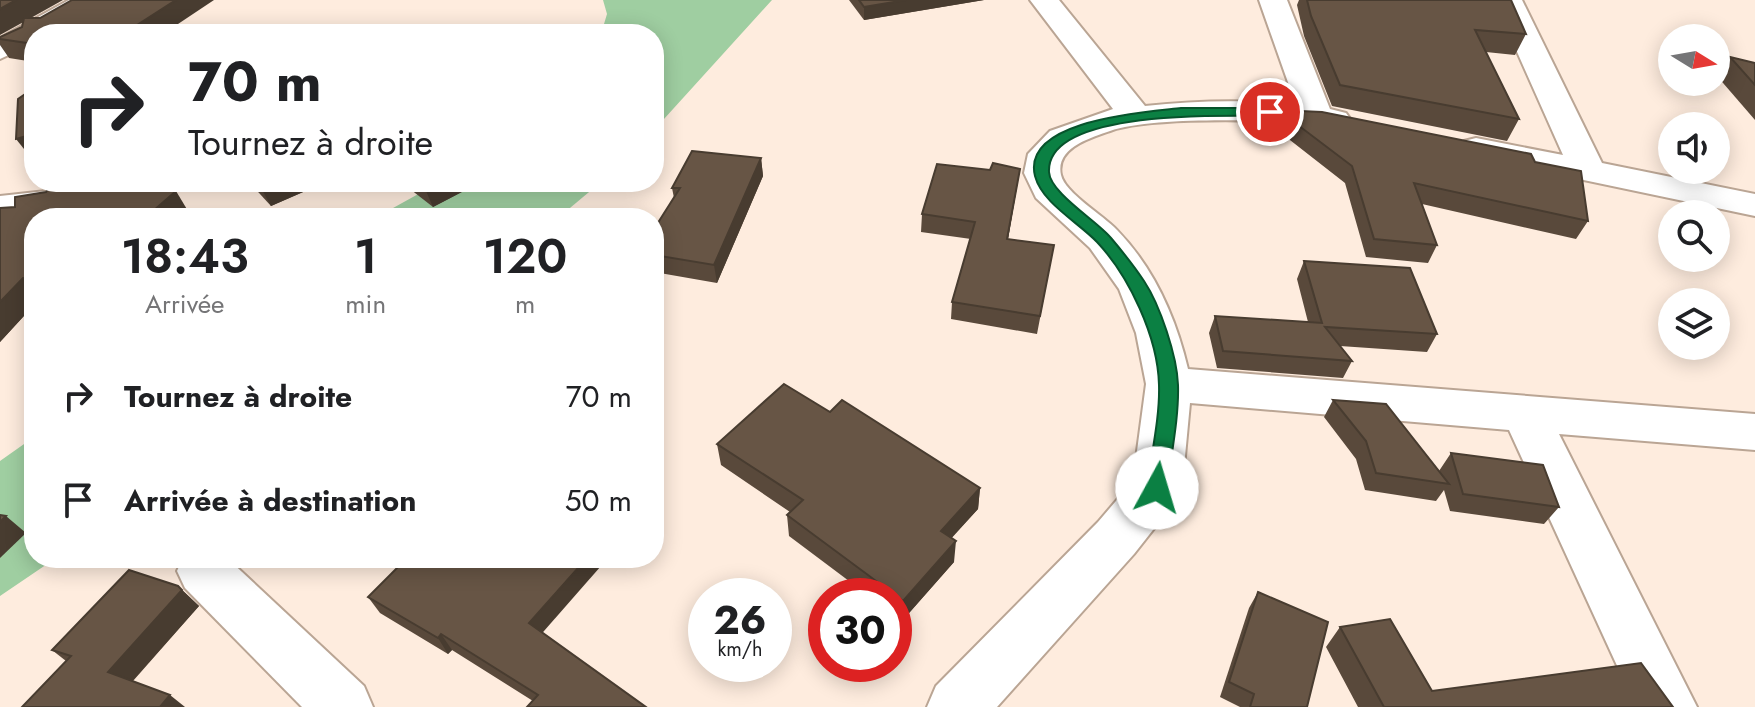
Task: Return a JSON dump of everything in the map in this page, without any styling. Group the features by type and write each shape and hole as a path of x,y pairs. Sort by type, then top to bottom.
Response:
{"street":[{"path":"47,24 90,0"},
{"path":"1044,0 1136,117"},
{"path":"1273,0 1316,116"},
{"path":"1508,0 1588,171"},
{"path":"0,50 24,37"},
{"path":"957,707 1116,538 1157,488 1169,384 1158,333 1138,286 1104,239 1049,190 1042,173 1046,154 1062,138 1107,120 1181,112 1316,116 1376,128"},
{"path":"1437,140 1755,205"},
{"path":"0,207 46,202"},
{"path":"1169,384 1755,432"},
{"path":"1525,413 1667,707"},
{"path":"204,571 343,707"}],"green space":[{"path":"603,0 772,0 664,119 664,24 604,24 607,14"},
{"path":"422,192 589,192 570,208 393,208"},
{"path":"24,444 24,568 41,568 0,596 0,461"}],"building":[{"path":"0,0 16,0 0,9"},
{"path":"72,0 176,0 139,24 24,24 24,43 0,39 22,27 24,18 40,18"},
{"path":"859,0 906,0 864,7"},
{"path":"1307,0 1511,0 1526,34 1475,30 1519,119 1340,85"},
{"path":"1730,57 1755,63 1755,85"},
{"path":"24,95 24,137 16,139 18,99"},
{"path":"1278,110 1322,112 1531,154 1535,162 1581,171 1588,221 1414,183 1437,245 1374,239 1352,166"},
{"path":"692,151 761,158 714,265 664,257 664,213 680,188 672,188"},
{"path":"993,163 1020,169 1007,239 1054,245 1040,316 952,302 975,222 922,214 937,164 990,170"},
{"path":"46,192 175,192 156,208 24,208 24,278 0,302 0,208 15,207 15,197"},
{"path":"1304,261 1410,268 1437,334 1325,327 1352,361 1223,351 1215,316 1322,323"},
{"path":"784,384 830,412 842,400 980,488 941,531 956,541 912,591 912,578 872,578 787,515 803,500 717,444"},
{"path":"1333,400 1386,404 1449,484 1376,473 1366,441"},
{"path":"1451,453 1543,465 1559,507 1463,494"},
{"path":"397,568 578,568 529,623 646,707 527,707 538,695 441,634 438,638 368,597"},
{"path":"129,570 182,590 108,672 170,695 160,707 22,707 71,656 52,650"},
{"path":"1258,592 1328,622 1307,707 1250,707 1254,694 1229,682"},
{"path":"1390,619 1432,691 1641,663 1673,707 1384,707 1340,627"}],"route":[{"path":"1157,488 1169,384 1158,333 1138,286 1104,239 1049,190 1042,173 1046,154 1062,138 1107,120 1181,112 1270,112"}]}
